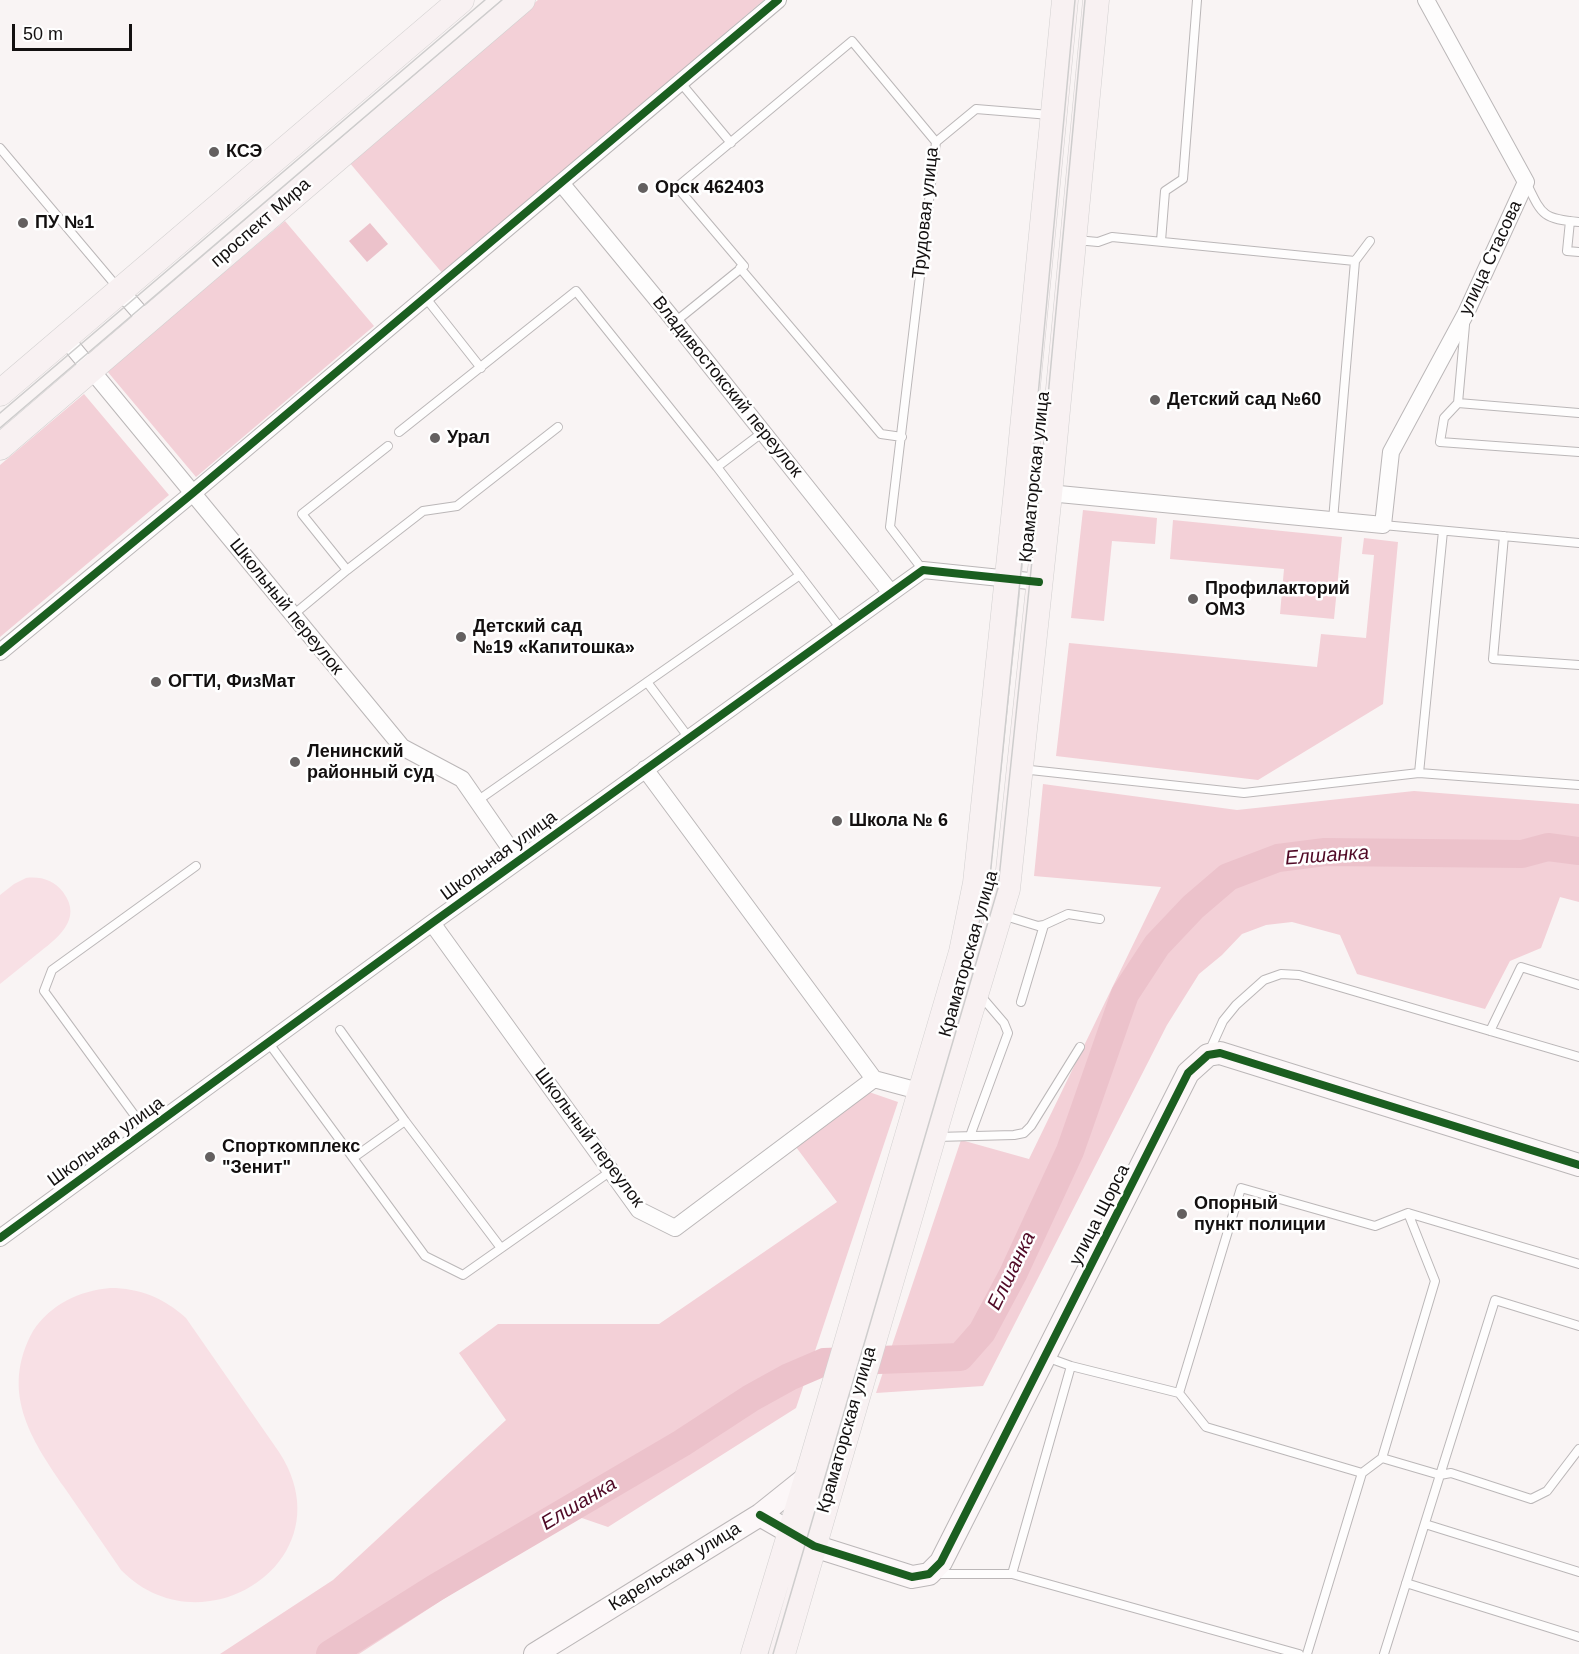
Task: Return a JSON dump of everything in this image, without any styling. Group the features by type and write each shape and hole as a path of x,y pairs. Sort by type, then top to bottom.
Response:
{"main road":[{"path":"0,393 461,0"},
{"name":"проспект Мира","path":"0,447 522,0"},
{"name":"Краматорская улица","path":"754,1654 808,1476 844,1396 920,1150 976,883 1065,0"},
{"name":"Краматорская улица","path":"920,1150 933,1095 976,991 1007,889 1049,494 1096,0"},
{"name":"Краматорская улица","path":"782,1654 840,1453 844,1396"}],"street":[{"path":"0,652 193,494 778,0"},
{"name":"улица Стасова","path":"1383,525 1391,452 1466,313 1526,182 1426,0"},
{"path":"1053,116 1084,118"},
{"name":"Владивостокский переулок","path":"561,183 891,593"},
{"path":"1042,237 1073,240"},
{"path":"120,290 147,321"},
{"name":"Школьный переулок","path":"65,338 402,747 462,779 518,860"},
{"path":"1017,490 1383,525"},
{"path":"922,570 1039,582"},
{"name":"Школьная улица","path":"0,1238 518,860 922,570"},
{"path":"988,767 1020,768"},
{"path":"645,769 874,1078 933,1095"},
{"name":"Школьный переулок","path":"432,923 639,1210 675,1228 874,1078"},
{"path":"1208,1055 1220,1053 1579,1165"},
{"name":"улица Щорса","path":"930,1574 941,1562 1188,1074 1208,1055"},
{"name":"Карельская улица","path":"535,1654 760,1515 840,1453"},
{"path":"760,1515 814,1546 912,1577 930,1574"}],"lane":[{"path":"1161,241 1166,191 1183,179 1197,0"},
{"name":"Трудовая улица","path":"740,268 744,266 677,187 852,41 936,142 890,527 922,570"},
{"path":"680,82 730,143"},
{"path":"936,142 976,109 1053,116"},
{"path":"0,148 120,290"},
{"path":"1526,182 1542,212 1557,220 1575,221 1567,251 1579,252"},
{"path":"1073,240 1098,242 1112,237 1355,261"},
{"path":"1333,520 1355,261 1370,241"},
{"path":"675,322 740,268 880,434 902,437"},
{"path":"399,432 576,291 717,467 841,629"},
{"path":"425,297 481,368"},
{"path":"1466,313 1458,403 1444,418 1440,442 1579,452"},
{"path":"1458,403 1579,413"},
{"path":"293,615 423,511 458,506 558,427"},
{"path":"717,467 763,432"},
{"path":"347,570 302,514 388,446"},
{"path":"1383,525 1579,543"},
{"path":"1419,773 1443,531"},
{"path":"1504,536 1493,659 1579,665"},
{"path":"477,801 800,575"},
{"path":"647,682 689,738"},
{"path":"1020,768 1244,793 1419,773 1579,785"},
{"path":"146,1131 44,991 52,970 196,866"},
{"path":"1000,914 1038,926 1068,914 1100,919"},
{"path":"1021,1002 1044,925"},
{"path":"1490,1030 1521,968 1579,985"},
{"path":"1208,1055 1223,1021 1236,1005 1264,980 1281,974 1299,975 1579,1057"},
{"path":"970,1136 1008,1033 1004,1023 976,991"},
{"path":"340,1030 405,1122 501,1248"},
{"path":"268,1042 425,1257 463,1275 611,1171"},
{"path":"920,1150 970,1136 1024,1133 1031,1126 1080,1047"},
{"path":"353,1158 405,1122"},
{"path":"1179,1393 1241,1188 1375,1226 1408,1213 1579,1264"},
{"path":"1307,1654 1362,1473 1382,1458 1435,1281 1408,1213"},
{"path":"1384,1654 1495,1300 1579,1326"},
{"path":"1046,1357 1071,1366 1179,1393 1206,1427 1362,1473"},
{"path":"1012,1574 1071,1366"},
{"path":"1382,1458 1440,1475 1451,1473 1532,1499 1547,1491 1579,1449"},
{"path":"1425,1524 1579,1572"},
{"path":"930,1574 1012,1574 1299,1654"},
{"path":"1406,1583 1579,1637"}],"shaded area":[{"path":"538,0 764,0 443,274 349,162"},
{"path":"285,221 374,326 196,477 107,371"},
{"path":"370,223 388,244 367,262 349,241"},
{"path":"84,394 169,495 0,637 0,465"},
{"path":"1083,510 1157,518 1155,544 1112,541 1104,621 1071,618"},
{"path":"1173,520 1342,537 1334,619 1280,614 1284,569 1170,559"},
{"path":"1364,538 1398,542 1383,704 1258,780 1056,756 1069,643 1317,667 1321,634 1366,638 1374,555 1362,554"},
{"path":"1043,784 1237,810 1414,791 1579,804 1579,902 1560,897 1541,948 1510,961 1485,1009 1357,974 1340,935 1292,922 1266,925 1242,934 1199,974 1167,1025 983,1386 876,1393 961,1140 1029,1159 1161,887 1034,876"},
{"path":"26,878 46,880 55,884 69,902 69,920 52,942 0,984 0,895"},
{"path":"869,1092 898,1102 796,1408 608,1527 573,1515 359,1654 220,1654 333,1580 506,1420 459,1353 498,1324 659,1324 837,1202 796,1147"},
{"path":"110,1288 141,1292 169,1305 186,1318 279,1452 296,1491 295,1527 281,1559 257,1583 225,1598 190,1602 154,1593 121,1570 40,1450 23,1413 19,1394 19,1374 23,1353 33,1331 57,1306 87,1292"}],"waterway":[{"name":"Елшанка","path":"330,1654 435,1588 682,1443 751,1398 789,1377 824,1362 960,1357 982,1332 1013,1274 1070,1151 1125,994 1157,945 1193,907 1228,877 1278,858 1325,852 1522,854 1548,847 1579,851"}],"tram line":[{"path":"0,413 485,0"},
{"path":"0,428 502,0"},
{"path":"979,923 989,887 1075,0"},
{"path":"773,1654 998,888 1039,493 1085,0"}],"cycle path":[{"path":"0,652 193,493 778,0"},
{"path":"0,1238 432,923 923,570 1039,582"},
{"path":"760,1515 814,1546 912,1577 929,1574 941,1562 1188,1073 1208,1055 1220,1053 1579,1165"}],"place":[{"name":"КСЭ","path":"214,152"},
{"name":"Орск 462403","path":"643,188"},
{"name":"ПУ №1","path":"23,223"},
{"name":"Детский сад №60","path":"1155,400"},
{"name":"Урал","path":"435,438"},
{"name":"Профилакторий ОМЗ","path":"1193,599"},
{"name":"Детский сад №19 «Капитошка»","path":"461,637"},
{"name":"ОГТИ, ФизМат","path":"156,682"},
{"name":"Ленинский районный суд","path":"295,762"},
{"name":"Школа № 6","path":"837,821"},
{"name":"Спорткомплекс \"Зенит\"","path":"210,1157"},
{"name":"Опорный пункт полиции","path":"1182,1214"}]}
